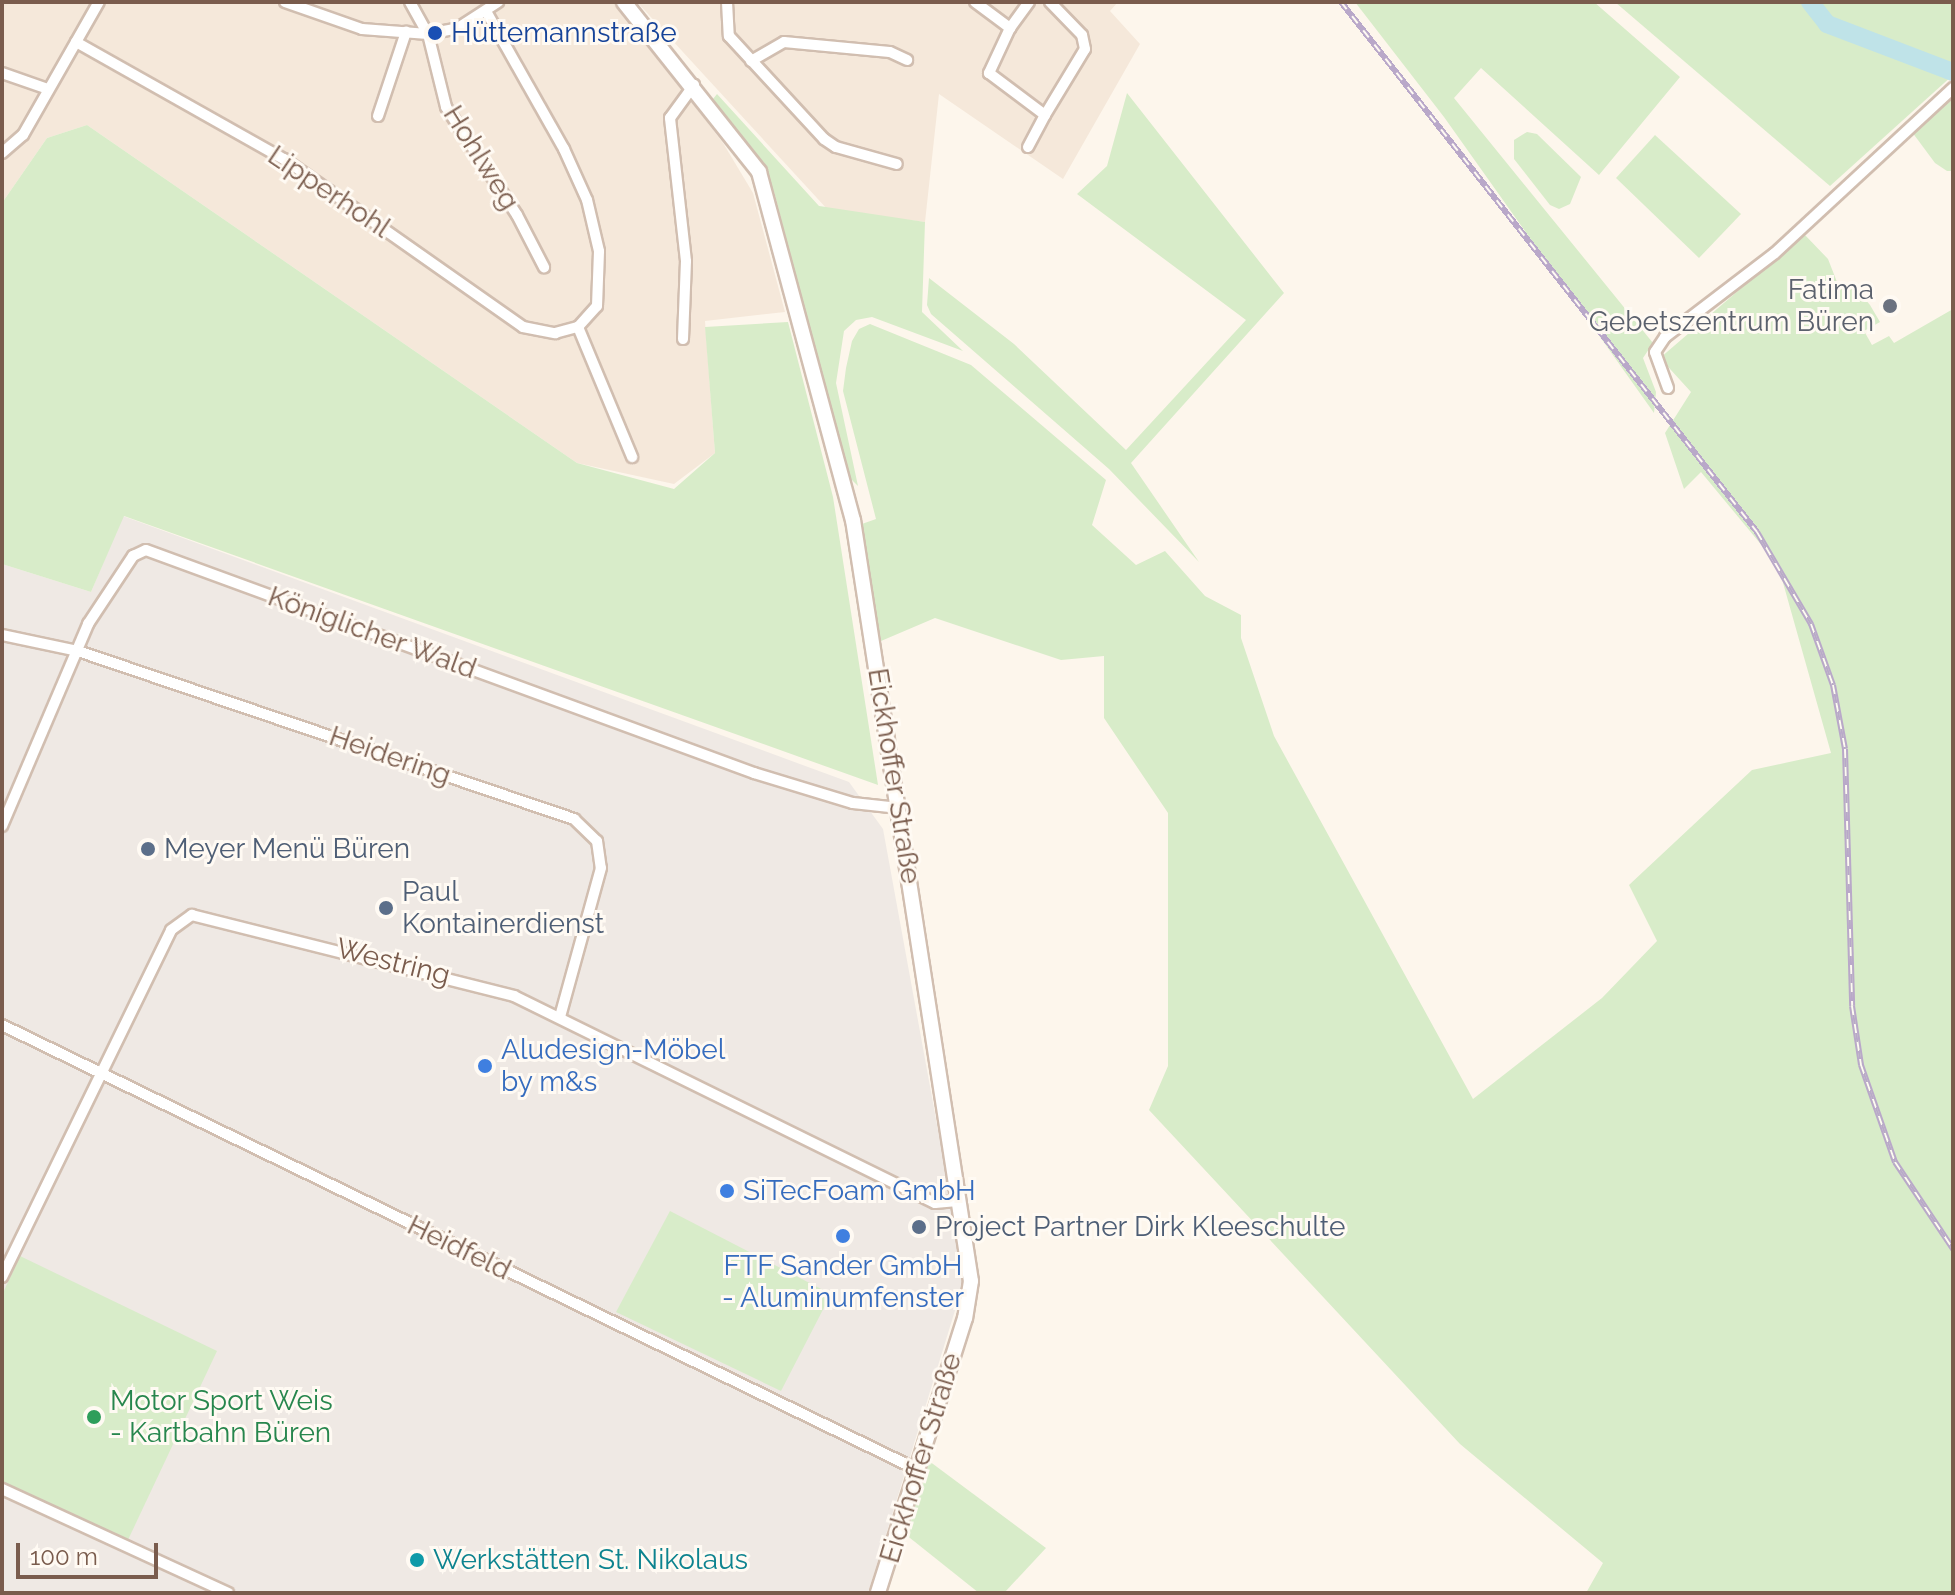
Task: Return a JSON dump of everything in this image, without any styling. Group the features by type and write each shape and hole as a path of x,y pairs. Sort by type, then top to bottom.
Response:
{"main road":[{"name":"Eickhoffer Straße","path":"624,2 749,155 770,197 849,495 899,808 960,1201 970,1296 878,1593"}],"street":[{"path":"2,153 23,135 99,2"},
{"path":"285,2 362,29 428,34 487,13 498,2"},
{"name":"Hohlweg","path":"410,2 428,34 446,107 517,215 544,267"},
{"path":"727,2 729,36 836,147 897,164"},
{"path":"975,2 1010,28"},
{"path":"1029,2 1010,28 989,73 1045,115"},
{"path":"1028,147 1085,49 1082,35 1050,2"},
{"path":"487,13 564,149 587,200 602,280 597,306 578,327 632,457"},
{"path":"378,116 406,32"},
{"name":"Lipperhohl","path":"76,42 284,159 523,327 555,333 578,327"},
{"path":"751,61 784,42 890,52 907,60"},
{"path":"2,73 48,89"},
{"path":"683,339 686,261 670,118 694,85"},
{"path":"1668,388 1655,352 1665,337 1775,253 1951,90"},
{"name":"Königlicher Wald","path":"2,826 88,624 133,556 151,550 754,773 853,803 899,808"},
{"name":"Heidering","path":"2,635 78,651 574,819 597,841 601,868 560,1017"},
{"name":"Westring","path":"2,1277 171,930 192,915 482,985 560,1017 935,1203 960,1201"},
{"name":"Heidfeld","path":"2,1025 918,1470"},
{"path":"2,1489 228,1593"}],"shaded area":[{"path":"2,2 615,2 723,143 753,193 785,312 705,321 715,453 674,484 577,463 87,125 47,138 2,203"},
{"path":"637,2 1118,2 1110,11 1140,44 1063,179 939,94 925,222 828,210"},
{"path":"123,516 849,782 883,829 965,1278 868,1593 2,1593 2,564 91,592"}],"green space":[{"path":"1355,2 1594,2 1680,77 1599,175 1481,68 1454,98 1653,343 1643,358 1656,392 1654,413 1444,117"},
{"path":"1615,2 1953,2 1953,75 1830,186"},
{"path":"1127,93 1284,293 1131,463 1199,562 1109,469 931,314 927,305 929,278 1014,344 1126,450 1246,320 1077,194 1107,166"},
{"path":"717,94 819,206 925,222 922,312 963,351 872,317 856,320 844,331 836,383 858,486 849,477 774,192 753,151 713,99"},
{"path":"1953,97 1953,171 1947,171 1935,163 1912,132"},
{"path":"87,125 577,463 674,489 715,453 705,327 788,322 833,497 878,785 124,516 91,592 2,564 2,203 47,138"},
{"path":"1527,132 1537,134 1581,177 1570,204 1559,209 1550,205 1514,159 1514,140"},
{"path":"1655,135 1741,214 1699,258 1616,178"},
{"path":"1804,234 1828,259 1837,282 1860,293 1870,305 1880,322 1864,331 1872,345 1889,336 1894,343 1953,309 1953,1593 1586,1593 1603,1563 1460,1444 1149,1110 1168,1066 1168,813 1104,718 1104,656 1061,660 935,618 881,641 859,525 876,519 843,391 846,368 852,341 859,329 870,324 971,365 1106,480 1092,525 1136,565 1165,551 1205,596 1241,615 1241,638 1274,736 1473,1099 1602,998 1657,941 1629,885 1752,770 1831,753 1778,565 1701,472 1684,489 1665,433 1691,392 1660,358"},
{"path":"670,1211 831,1294 781,1391 616,1312"},
{"name":"Motor Sport Weis - Kartbahn Büren","path":"20,1256 217,1351 127,1542 2,1484 2,1295"},
{"path":"929,1461 1046,1548 1004,1593 979,1593 905,1534"}],"waterway":[{"path":"1810,2 1827,24 1953,72"}],"railway":[{"path":"1341,2 1757,532 1811,624 1833,685 1845,749 1852,1006 1861,1065 1895,1162 1953,1249"}],"place":[{"name":"Hüttemannstraße","path":"435,33"},
{"name":"Fatima Gebetszentrum Büren","path":"1890,306"},
{"name":"Meyer Menü Büren","path":"148,849"},
{"name":"Paul Kontainerdienst","path":"386,908"},
{"name":"Aludesign-Möbel by m&s","path":"485,1066"},
{"name":"SiTecFoam GmbH","path":"727,1191"},
{"name":"Project Partner Dirk Kleeschulte","path":"919,1227"},
{"name":"FTF Sander GmbH - Aluminumfenster","path":"843,1236"},
{"name":"Motor Sport Weis - Kartbahn Büren","path":"94,1417"},
{"name":"Werkstätten St. Nikolaus","path":"417,1560"}]}
